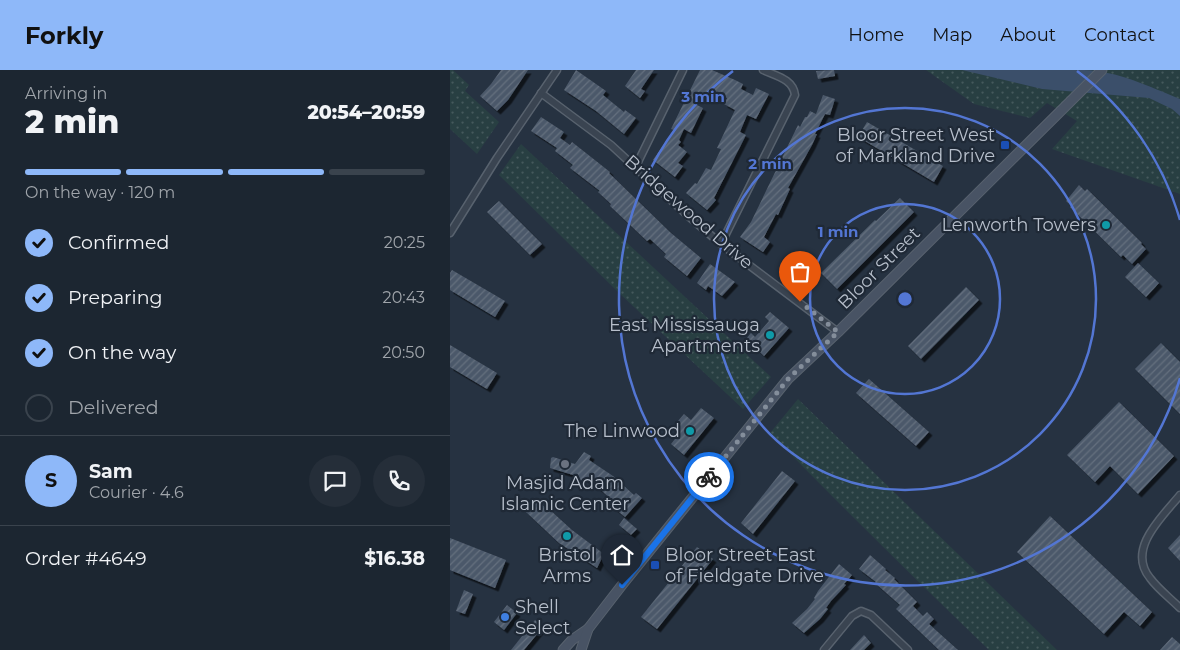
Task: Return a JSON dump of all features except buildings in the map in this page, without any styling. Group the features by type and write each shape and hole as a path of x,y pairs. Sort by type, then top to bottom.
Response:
{"main road":[{"name":"Bloor Street","path":"563,650 572,640 588,629 788,379 838,332 1102,70"},
{"name":"Bloor Street","path":"581,650 588,629"}],"street":[{"path":"450,233 497,158 557,70"},
{"path":"636,166 683,70"},
{"path":"721,244 794,95 794,89 790,83 764,70"},
{"name":"Bridgewood Drive","path":"541,93 611,144 721,244 838,332"},
{"path":"1180,494 1149,534 1145,542 1143,560 1146,573 1180,608"},
{"path":"824,650 854,614 861,611 873,617 908,650"}],"green space":[{"path":"450,70 453,70 469,85 465,91 499,122 477,154 450,129"},
{"path":"926,70 1180,70 1180,194 1052,149 1077,121 1047,103 1030,118 974,104"},
{"path":"521,144 771,377 743,409 619,293 499,175"},
{"path":"798,399 1057,650 989,650 961,623 770,433"}],"water":[{"path":"962,70 1084,70 1109,73 1133,80 1180,99 1180,116 1172,109 1149,98 1042,89"}],"way so far":[{"path":"709,477 788,379 838,332 800,302"}],"place":[{"name":"Bloor Street West of Markland Drive","path":"1005,145"},
{"name":"Lenworth Towers","path":"1106,225"},
{"name":"East Mississauga Apartments","path":"770,335"},
{"name":"The Linwood","path":"690,431"},
{"name":"Masjid Adam Islamic Center","path":"565,464"},
{"name":"Bristol Arms","path":"567,536"},
{"name":"Bloor Street East of Fieldgate Drive","path":"655,565"},
{"name":"Shell Select","path":"505,617"}],"route":[{"path":"622,585 709,477"}]}
